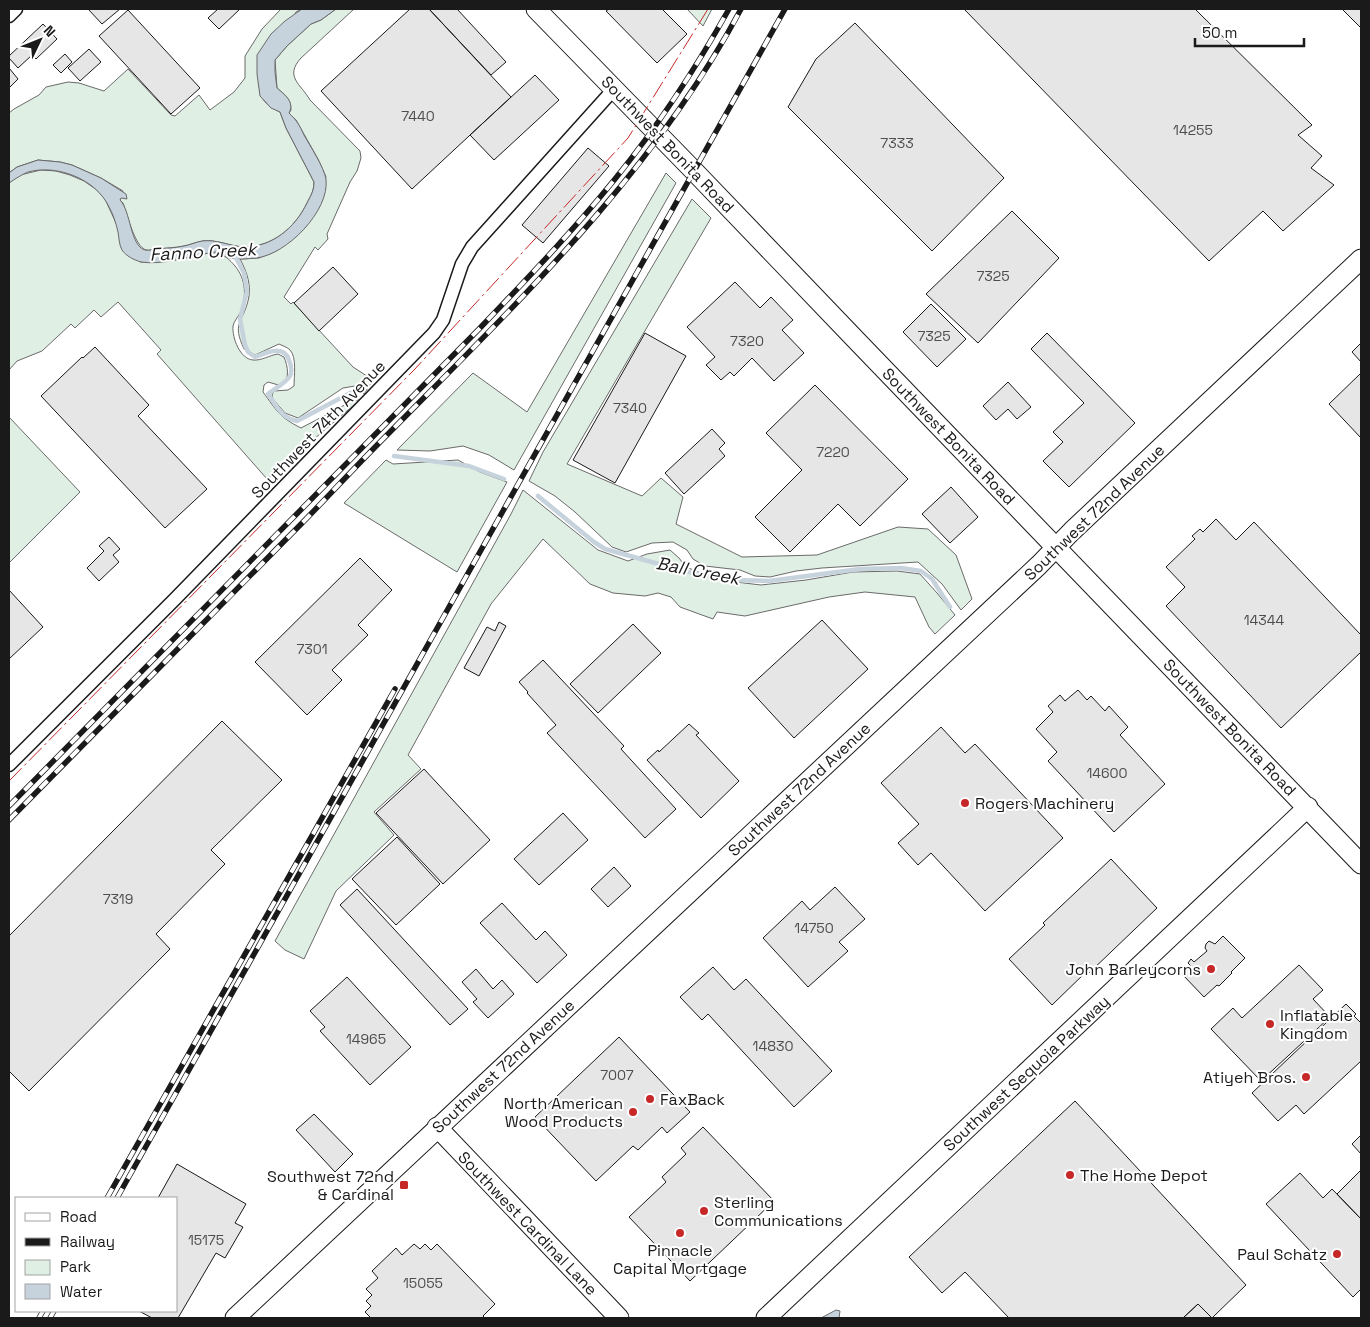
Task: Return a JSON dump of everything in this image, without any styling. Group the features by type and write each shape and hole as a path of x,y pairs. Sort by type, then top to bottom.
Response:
{"main road":[{"name":"Southwest Bonita Road","path":"536,9 1361,864"},
{"name":"Southwest 72nd Avenue","path":"235,1318 1033,571 1072,530 1361,259"},
{"name":"Southwest Sequoia Parkway","path":"766,1318 1308,807"},
{"name":"Southwest Cardinal Lane","path":"437,1128 619,1318"}],"street":[{"path":"9,16 16,9"},
{"name":"Southwest 74th Avenue","path":"9,765 175,599 434,333 442,320 462,264 472,247 614,89"}],"green space":[{"path":"281,9 302,9 296,12 259,85 265,102 280,112 286,128 314,182 312,193 302,212 289,228 273,240 264,244 244,247 200,241 186,246 146,250 138,243 123,203 120,200 123,191 101,178 72,165 38,160 17,167 9,173 9,113 39,95 46,87 68,82 79,83 104,91 128,69 171,115 175,116 199,95 210,110 234,92 245,78 245,56 262,29"},
{"path":"336,9 354,9 301,58 296,65 294,75 310,100 360,151 361,158 357,171 350,182 327,234 328,239 318,250 315,247 284,297 291,304 293,302 353,367 373,380 364,394 355,386 343,388 298,418 285,413 273,399 272,395 274,391 288,390 294,386 294,357 290,350 279,344 255,355 244,349 240,340 238,328 246,309 249,285 247,274 240,259 259,258 276,251 306,227 326,177 296,120 289,113 291,106 289,100 277,88 275,60 311,24 321,20"},
{"path":"687,9 712,9 703,26"},
{"path":"41,170 56,171 70,175 84,181 97,190 105,199 116,223 140,262 171,261 216,253 231,262 239,271 244,288 244,301 233,326 235,342 248,359 259,360 278,354 284,357 288,372 285,383 282,386 268,382 264,385 263,392 283,417 301,428 354,400 360,400 267,479 157,354 161,350 118,302 101,317 94,310 75,328 71,324 42,351 17,361 9,370 9,183 20,175"},
{"path":"666,173 676,183 514,470 489,455 463,446 430,451 397,450 473,373 527,412"},
{"path":"692,199 711,218 567,464 642,496 661,478 683,497 676,524 742,557 817,555 898,527 928,529 956,555 972,599 961,610 942,584 918,562 822,568 770,577 755,576 740,570 705,566 693,559 687,550 673,542 652,543 626,552 612,547 555,496 529,481 543,452"},
{"path":"9,417 80,492 9,563"},
{"path":"386,460 393,464 458,460 480,472 507,482 457,572 344,503"},
{"path":"523,490 598,550 628,561 647,554 670,550 686,567 719,580 761,585 853,572 897,571 920,574 955,615 935,634 929,627 915,597 865,592 829,597 745,616 717,612 713,619 680,607 671,597 658,593 645,596 613,593 590,584 543,539 491,604 408,755 421,769 374,812 394,835 336,891 304,959 285,950 275,941"}],"water":[{"name":"Fanno Creek","path":"302,9 336,9 321,20 311,24 275,60 277,88 290,102 291,109 289,113 299,125 323,169 326,179 325,191 314,217 304,229 280,249 256,258 229,258 216,252 164,262 141,262 130,258 122,250 109,207 103,197 85,182 63,172 39,170 28,172 9,183 9,173 17,167 38,160 72,165 101,178 126,194 127,199 121,198 120,200 124,205 136,242 145,250 186,246 200,241 244,247 264,244 273,240 289,228 302,212 312,193 314,182 286,128 280,112 271,108 260,96 257,55 271,34"},
{"path":"836,1310 840,1311 839,1318 821,1318"}],"building":[{"path":"88,9 120,9 102,24"},
{"path":"218,9 240,9 219,29 208,18"},
{"path":"410,9 429,9 511,97 412,189 321,91"},
{"path":"429,9 457,9 506,62 491,75"},
{"path":"609,9 662,9 687,34 657,63 606,11"},
{"path":"964,9 1195,9 1312,125 1298,135 1322,156 1311,168 1334,185 1283,231 1263,211 1209,261"},
{"path":"1342,9 1361,9 1361,28"},
{"path":"128,10 200,88 171,114 99,36"},
{"path":"855,23 1004,178 932,251 788,107 816,59"},
{"path":"43,24 57,39 36,59 32,55 18,68 9,56"},
{"path":"89,49 101,62 80,81 68,68"},
{"path":"65,54 72,62 61,73 53,65"},
{"path":"9,68 18,79 9,88"},
{"path":"535,75 559,100 494,160 470,135"},
{"path":"588,148 609,166 543,243 522,225"},
{"path":"1012,211 1059,258 978,343 926,294"},
{"path":"333,267 358,294 319,331 294,303"},
{"path":"735,282 760,308 771,297 793,320 782,330 804,353 774,381 752,358 734,376 730,372 721,380 706,365 715,357 687,327"},
{"path":"931,304 966,339 937,367 903,332"},
{"path":"645,333 686,356 615,483 573,460"},
{"path":"1047,333 1135,423 1069,487 1043,461 1063,442 1053,432 1084,403 1031,349"},
{"path":"1361,343 1361,362 1352,352"},
{"path":"95,347 149,405 138,416 207,489 165,528 41,396"},
{"path":"1361,373 1361,438 1329,404"},
{"path":"1008,382 1031,407 1017,419 1008,409 996,420 983,406"},
{"path":"815,385 908,479 860,526 838,504 790,552 755,517 802,470 766,433"},
{"path":"712,429 725,443 719,449 725,456 684,494 665,473"},
{"path":"951,487 978,517 950,543 922,514"},
{"path":"1216,519 1236,540 1254,522 1361,635 1361,652 1281,728 1166,606 1185,587 1166,567 1195,539 1192,536 1200,529 1203,532"},
{"path":"109,537 120,549 113,555 119,562 99,581 87,568 104,551 99,546"},
{"path":"360,558 392,590 358,625 368,635 332,670 342,680 307,715 255,662"},
{"path":"9,590 43,627 9,659"},
{"path":"822,620 868,669 794,738 748,688"},
{"path":"499,622 506,626 479,676 464,668 487,627 495,631"},
{"path":"633,624 661,653 598,713 570,684"},
{"path":"543,660 624,746 621,749 676,809 645,838 547,733 556,725 519,682"},
{"name":"Rogers Machinery","path":"1078,690 1087,700 1091,696 1105,711 1109,706 1128,727 1120,735 1165,784 1114,832 1048,761 1057,752 1036,729 1053,712 1048,706 1060,695 1065,701"},
{"path":"222,721 282,780 211,850 225,864 156,934 170,949 29,1091 9,1071 9,936"},
{"path":"689,724 699,733 696,735 739,781 701,818 647,760 658,750 659,752"},
{"name":"Rogers Machinery","path":"941,727 965,753 975,744 1063,838 985,911 931,853 918,865 898,843 919,824 881,783"},
{"path":"424,769 490,840 443,884 376,813"},
{"path":"563,813 588,840 539,885 514,859"},
{"path":"397,837 440,884 396,925 352,879"},
{"path":"1111,859 1157,908 1089,973 1087,971 1052,1005 1009,959 1045,925 1043,923"},
{"path":"614,867 631,886 608,907 591,889"},
{"path":"835,887 865,919 839,942 848,951 808,987 763,938 802,901 810,910"},
{"path":"357,889 468,1009 450,1025 340,905"},
{"path":"502,903 536,940 545,931 567,955 537,983 480,923"},
{"name":"John Barleycorns","path":"1223,936 1245,958 1219,986 1217,985 1204,997 1182,974 1191,966 1188,963 1191,959 1194,962 1207,951 1205,948 1209,941 1215,944"},
{"name":"Inflatable Kingdom","path":"1299,965 1323,990 1313,999 1330,1017 1261,1081 1211,1029 1233,1008 1242,1018"},
{"path":"713,967 734,990 746,979 832,1071 794,1107 708,1014 702,1020 680,997"},
{"path":"476,969 493,989 502,980 514,994 488,1018 473,1002 477,999 462,982"},
{"path":"347,977 411,1047 370,1085 320,1031 325,1027 310,1011"},
{"name":"Atiyeh Bros.","path":"1346,1004 1356,1014 1354,1016 1361,1023 1361,1061 1304,1114 1296,1105 1278,1121 1252,1093"},
{"path":"619,1037 690,1112 667,1133 662,1127 638,1150 633,1146 596,1181 535,1117"},
{"name":"The Home Depot","path":"1075,1101 1246,1285 1212,1318 1198,1304 1183,1318 1009,1318 965,1272 942,1293 909,1257"},
{"path":"314,1114 353,1154 335,1172 296,1130"},
{"path":"703,1127 774,1201 690,1281 629,1217 666,1182 662,1177 686,1154 681,1148"},
{"path":"1361,1135 1361,1154 1352,1144"},
{"path":"177,1164 246,1204 235,1223 243,1227 225,1258 216,1253 178,1318 152,1318 141,1312 178,1312 178,1197 159,1197"},
{"path":"1361,1170 1361,1219 1337,1194"},
{"name":"Paul Schatz","path":"1300,1173 1323,1198 1332,1189 1361,1219 1361,1289 1353,1297 1266,1204"},
{"path":"414,1244 420,1249 425,1244 431,1250 437,1244 495,1304 483,1316 485,1318 371,1318 365,1312 371,1306 366,1301 372,1295 366,1289 378,1278 372,1271 396,1248 402,1255"},
{"path":"1198,1304 1212,1318 1183,1318"}],"waterway":[{"name":"Ball Creek","path":"234,254 244,273 247,291 240,319 248,352 255,357 279,351 287,355 290,362 291,370 288,379 268,394 280,411 287,417 297,421 354,391"},
{"name":"Ball Creek","path":"394,456 469,466 504,479"},
{"name":"Ball Creek","path":"538,496 605,549 684,571 732,580 769,581 860,569 901,568 921,571 932,579 950,607"}],"railway":[{"path":"9,806 480,328 566,236 615,179 646,138 690,75 729,9"},
{"path":"9,820 485,336 580,234 667,127 706,69 741,9"},
{"path":"118,1197 785,9"},
{"path":"108,1197 395,689"},
{"path":"39,1318 42,1312"},
{"path":"50,1318 53,1312"}],"power":[{"path":"9,781 414,370 628,138 708,9"}],"place":[{"name":"Rogers Machinery","path":"965,803"},
{"name":"John Barleycorns","path":"1211,969"},
{"name":"Inflatable Kingdom","path":"1270,1024"},
{"name":"Atiyeh Bros.","path":"1306,1077"},
{"name":"FaxBack","path":"650,1099"},
{"name":"North American Wood Products","path":"633,1112"},
{"name":"The Home Depot","path":"1070,1175"},
{"name":"Southwest 72nd & Cardinal","path":"404,1185"},
{"name":"Sterling Communications","path":"704,1211"},
{"name":"Pinnacle Capital Mortgage","path":"680,1233"},
{"name":"Paul Schatz","path":"1337,1254"}]}
